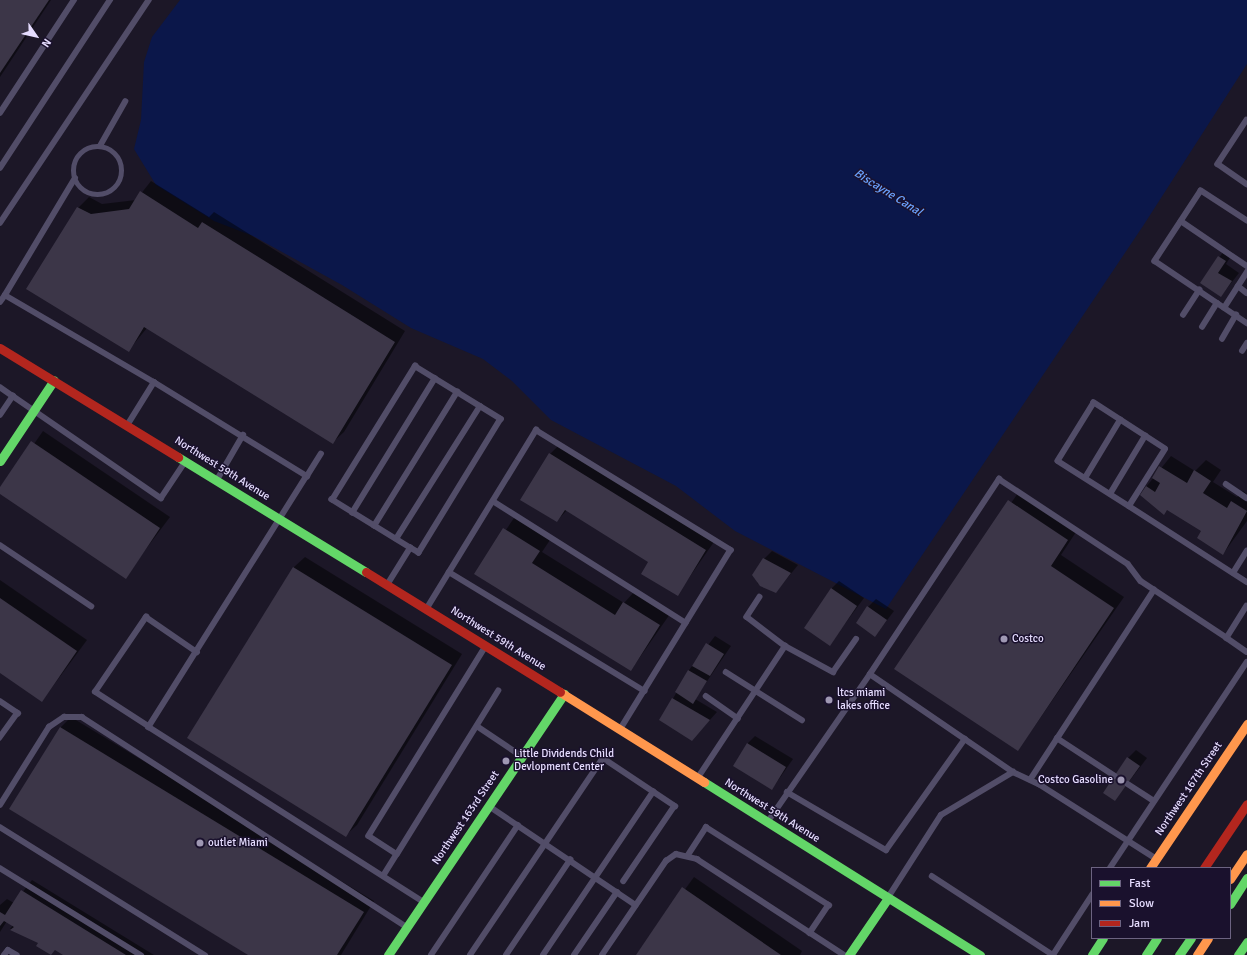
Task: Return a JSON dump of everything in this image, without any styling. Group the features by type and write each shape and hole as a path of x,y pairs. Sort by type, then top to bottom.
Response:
{"main road":[{"name":"Northwest 59th Avenue","path":"0,348 564,694 980,955"},
{"path":"0,461 54,380"},
{"name":"Northwest 163rd Street","path":"388,955 564,694"},
{"name":"Northwest 167th Street","path":"1151,867 1247,724"},
{"path":"1205,867 1247,804"},
{"path":"1231,878 1247,854"},
{"path":"1231,902 1247,878"},
{"path":"851,954 888,898"},
{"path":"1092,955 1102,939"},
{"path":"1146,955 1156,939"},
{"path":"1179,955 1190,939"},
{"path":"1197,955 1207,939"},
{"path":"1238,955 1247,942"}],"lane":[{"path":"0,113 74,0"},
{"path":"0,168 110,0"},
{"path":"0,223 149,0"},
{"path":"100,146 125,102"},
{"path":"1246,182 1218,164 1247,120"},
{"path":"100,146 112,151 120,161 122,174 117,186 106,193 94,195 82,189 75,178 74,167 79,156 88,148 100,146"},
{"path":"0,302 75,178"},
{"path":"1247,221 1201,191 1155,261 1247,323"},
{"path":"1181,221 1247,266"},
{"path":"1224,308 1247,272"},
{"path":"1238,286 1247,292"},
{"path":"1183,315 1199,290"},
{"path":"5,295 243,435 307,476"},
{"path":"1202,327 1217,303"},
{"path":"1222,339 1236,316"},
{"path":"1242,351 1247,343"},
{"path":"415,366 435,378 501,419 419,554 332,500 415,366"},
{"path":"352,513 435,378"},
{"path":"127,425 154,382"},
{"path":"0,387 162,498 186,461"},
{"path":"374,526 457,392"},
{"path":"0,415 13,396"},
{"path":"1128,506 1165,449 1094,402 1058,461 1232,573 1247,582"},
{"path":"396,539 480,406"},
{"path":"1085,478 1120,420"},
{"path":"426,609 536,430 731,550 621,730"},
{"path":"216,480 243,435"},
{"path":"1110,494 1145,436"},
{"path":"149,728 281,520 321,454"},
{"path":"767,822 870,674 999,479 1128,564 1140,581 1247,652"},
{"path":"1226,484 1247,498"},
{"path":"493,501 686,623"},
{"path":"0,546 91,606"},
{"path":"387,585 410,548"},
{"path":"1232,573 1247,551"},
{"path":"449,572 645,691"},
{"path":"1030,780 1154,590"},
{"path":"760,597 747,617 785,646 833,672 856,639"},
{"path":"1227,638 1247,606"},
{"path":"197,652 146,617 96,692 149,728 424,902"},
{"path":"397,854 368,836 486,646"},
{"path":"698,778 785,646"},
{"path":"1111,867 1247,662"},
{"path":"726,672 802,720"},
{"path":"870,674 1013,772 1030,780 1156,859"},
{"path":"383,876 498,691"},
{"path":"706,696 738,718"},
{"path":"0,701 18,713 0,738"},
{"path":"0,805 49,727 64,717 82,717 407,927"},
{"path":"477,726 522,756"},
{"path":"1058,738 1115,776"},
{"path":"787,792 886,850 965,739"},
{"path":"470,955 603,758 675,806 624,881"},
{"path":"888,898 941,815 1013,772"},
{"path":"1128,784 1154,801"},
{"path":"543,955 653,792"},
{"path":"489,806 636,905"},
{"path":"431,955 518,825"},
{"path":"0,827 205,955"},
{"path":"688,855 706,827 823,901 829,905 810,933"},
{"path":"602,955 666,861 676,854 688,855 810,933 851,954"},
{"path":"506,955 570,860"},
{"path":"0,868 141,955"},
{"path":"932,876 1053,955 1091,897"},
{"path":"574,955 617,892"},
{"path":"961,955 966,947"},
{"path":"4,955 8,950 17,955"}],"water":[{"name":"Biscayne Canal","path":"180,0 1247,0 1247,64 1143,226 886,609 735,531 676,486 551,420 512,381 483,359 411,328 342,285 253,236 214,221 156,185 134,149 141,120 144,62 152,37"}],"building":[{"path":"0,0 49,0 0,73"},
{"path":"140,191 198,228 202,222 395,342 333,444 144,327 129,352 26,289 77,207 91,214 129,209"},
{"path":"1218,256 1226,261 1218,273 1232,281 1221,297 1200,283"},
{"path":"31,441 160,528 126,579 0,494 0,487"},
{"path":"549,453 706,550 678,596 641,574 648,562 565,510 557,522 520,500"},
{"path":"1159,466 1187,483 1194,470 1211,481 1203,493 1227,508 1231,501 1247,511 1223,555 1197,538 1201,531 1167,510 1164,515 1140,495 1146,486 1155,492 1160,483 1152,478"},
{"name":"Costco","path":"1008,500 1068,540 1051,566 1114,608 1018,751 894,669"},
{"path":"503,528 540,551 532,563 615,615 623,602 660,625 631,671 474,574"},
{"path":"763,558 791,573 776,593 760,586 752,575"},
{"path":"293,567 452,665 346,837 187,738"},
{"path":"831,588 857,606 830,646 804,628"},
{"path":"0,598 77,651 42,702 0,673"},
{"path":"867,606 887,620 875,637 856,623"},
{"path":"706,643 724,654 710,676 692,666"},
{"path":"688,670 707,681 693,704 675,692"},
{"path":"672,698 710,720 692,741 659,720"},
{"path":"60,727 364,912 337,955 248,955 9,809"},
{"path":"747,743 786,767 772,790 733,766"},
{"name":"Costco Gasoline","path":"1127,757 1140,766 1115,801 1103,793"},
{"path":"682,887 781,955 636,955"},
{"path":"21,890 126,955 63,955 55,950 51,955 36,946 38,943 10,930 14,927 4,921 0,926 0,912 5,915"}],"traffic: fast":[{"path":"0,461 54,380"},
{"path":"178,457 366,572"},
{"path":"388,955 564,694"},
{"path":"704,782 980,955"},
{"path":"1231,902 1247,878"},
{"path":"849,955 888,898"},
{"path":"1092,955 1102,939"},
{"path":"1146,955 1156,939"},
{"path":"1179,955 1190,939"},
{"path":"1238,955 1247,942"}],"traffic: slow":[{"path":"560,692 704,782"},
{"path":"1151,867 1247,724"},
{"path":"1231,878 1247,854"},
{"path":"1197,955 1207,939"}],"traffic: jam":[{"path":"0,348 178,457"},
{"path":"366,572 560,692"},
{"path":"1205,867 1247,804"}],"place":[{"name":"Costco","path":"1004,639"},
{"name":"ltcs miami lakes office","path":"829,700"},
{"name":"Little Dividends Child Devlopment Center","path":"506,761"},
{"name":"Costco Gasoline","path":"1121,780"},
{"name":"outlet Miami","path":"200,843"}]}
